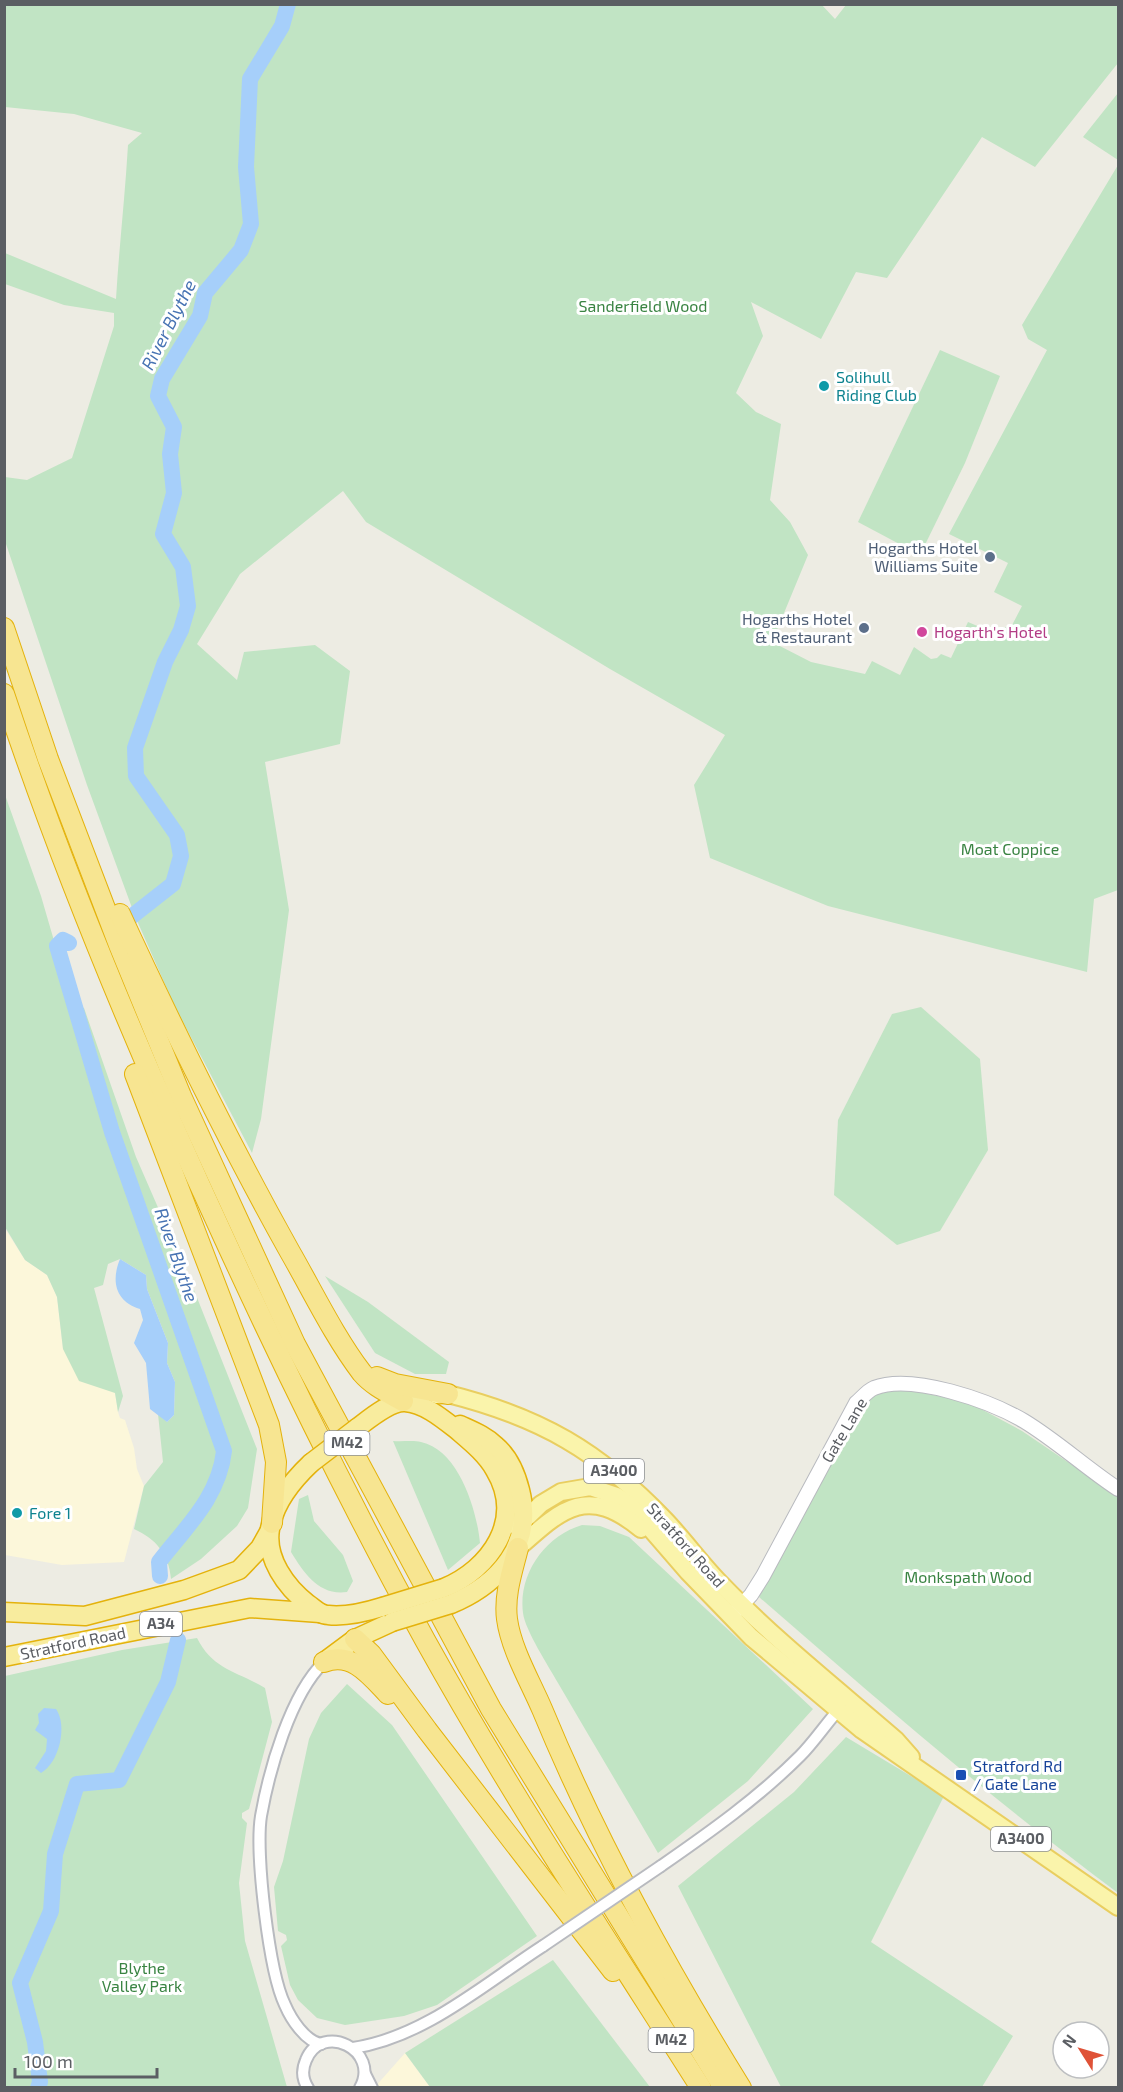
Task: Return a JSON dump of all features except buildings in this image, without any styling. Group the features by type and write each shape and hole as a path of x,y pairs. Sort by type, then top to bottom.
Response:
{"highway":[{"name":"M42","path":"4,628 48,759 181,1096 295,1344 491,1709 724,2088"},
{"name":"M42","path":"4,694 70,879 112,986 165,1111 282,1366 426,1641 514,1790 701,2088"},
{"path":"4,731 268,1425 276,1462 270,1527 274,1559 284,1580 298,1596 371,1654 616,1974 641,1993"},
{"path":"48,759 206,1096 254,1189 322,1310 355,1362 370,1381 405,1402"},
{"path":"355,1362 382,1379 448,1394"},
{"name":"A34","path":"270,1527 285,1493 296,1477 311,1463 357,1428 405,1402 440,1416 485,1456 499,1478 505,1515 494,1550 447,1596 382,1607 368,1612 323,1614"},
{"path":"440,1416 483,1436 505,1456 517,1479 523,1521 508,1588 506,1611 514,1642 561,1754 634,1902 741,2088"},
{"name":"Stratford Road","path":"4,1612 85,1616 184,1590 239,1570 260,1548 270,1527"},
{"path":"324,1662 355,1639 447,1596 484,1586 518,1548"},
{"name":"Stratford Road","path":"4,1658 250,1608 323,1614"},
{"path":"324,1662 335,1658 350,1661 366,1672 427,1730"}],"main road":[{"name":"Stratford Road","path":"405,1402 426,1396 448,1394 516,1414 592,1454 623,1478 665,1520 777,1659 844,1705 889,1750 924,1771 1119,1907"},
{"name":"Stratford Road","path":"494,1550 541,1504 561,1492 577,1487 604,1490 630,1505 688,1572 736,1610"},
{"path":"518,1548 565,1510 601,1506 625,1516 688,1572"}],"street":[{"name":"Gate Lane","path":"736,1610 763,1576 856,1403 871,1389 890,1384 915,1386 971,1397 1024,1421 1119,1489"},
{"path":"321,2044 308,2037 294,2021 284,2004 273,1960 263,1887 261,1818 273,1768 288,1725 306,1687 324,1662"},
{"path":"353,2048 409,2032 543,1946 661,1866 741,1809 778,1778 844,1705"},
{"path":"308,2088 303,2074 307,2056 321,2044 338,2041 353,2048 360,2055 372,2088"},
{"path":"360,2088 365,2074"}],"shaded area":[{"path":"4,1227 25,1260 47,1275 57,1297 63,1349 115,1393 120,1418 125,1420 134,1448 137,1469 144,1486 124,1562 62,1565 5,1555"},
{"path":"405,2053 430,2087 374,2088"}],"green space":[{"path":"821,4 835,19 846,5 1118,5 1118,63 1035,167 982,137 887,278 856,272 821,339 751,302 763,336 736,393 756,412 781,424 770,500 790,522 808,555 772,642 811,662 865,674 872,661 900,675 914,647 931,659 941,654 951,658 968,622 1001,636 1005,627 1010,629 1022,606 994,592 1008,563 949,534 1047,350 1028,339 1022,325 1118,165 1118,890 1094,899 1087,972 828,906 710,858 694,785 725,735 610,669 366,522 343,491 240,574 197,644 237,680 244,652 315,645 350,671 340,744 265,762 289,910 261,1119 252,1153 174,1005 135,916 87,785 5,541 5,477 27,480 72,458 114,326 114,313 64,305 5,284 5,253 116,299 128,145 142,133 74,114 5,107 5,5"},
{"path":"1118,93 1118,160 1083,137"},
{"path":"940,350 1000,376 965,463 920,555 858,522"},
{"path":"4,792 41,896 73,1006 84,1008 136,1157 194,1290 257,1449 248,1508 237,1526 201,1559 171,1579 170,1570 160,1548 134,1529 144,1486 163,1462 158,1414 167,1422 174,1415 175,1382 167,1363 168,1343 147,1289 146,1275 120,1259 108,1264 103,1285 94,1288 123,1396 118,1412 115,1393 79,1381 63,1349 57,1297 47,1275 25,1260 5,1227"},
{"path":"921,1007 980,1059 988,1150 940,1231 897,1245 834,1195 838,1120 892,1014"},
{"path":"325,1276 368,1302 449,1362 446,1374 415,1374 375,1353"},
{"name":"Monkspath Wood","path":"903,1389 968,1402 1022,1431 1118,1496 1118,1893 981,1786 759,1597 841,1444 873,1393"},
{"path":"393,1441 418,1441 434,1447 456,1469 464,1484 475,1515 480,1543 448,1570"},
{"path":"308,1495 314,1521 343,1555 353,1581 347,1592 337,1592 320,1587 301,1568 291,1552 299,1499"},
{"path":"582,1525 600,1526 629,1537 813,1709 748,1781 658,1853 538,1648 523,1613 525,1584 537,1558 556,1538"},
{"name":"Blythe Valley Park","path":"197,1638 203,1649 218,1663 265,1688 272,1722 249,1809 242,1813 242,1818 247,1823 239,1883 245,1941 287,2087 5,2088 5,1676 122,1650"},
{"path":"347,1684 392,1725 537,1936 437,2005 404,2016 345,2025 317,2018 298,2000 290,1985 281,1946 287,1940 286,1935 278,1931 274,1887 283,1861 309,1739 321,1713"},
{"path":"846,1737 944,1796 871,1942 1013,2036 982,2087 781,2087 678,1886 794,1792"},
{"path":"553,1960 650,2087 430,2087 405,2053"}],"water":[{"path":"120,1259 146,1275 147,1289 168,1343 167,1363 175,1382 174,1415 167,1422 150,1409 146,1363 134,1343 143,1320 140,1309 125,1301 117,1289 116,1275"},
{"path":"44,1708 56,1709 60,1716 61,1734 60,1744 53,1761 41,1773 35,1768 46,1751 47,1739 35,1730 39,1723 38,1714"}],"waterway":[{"name":"River Blythe","path":"131,917 173,884 181,856 177,835 136,776 135,748 165,662 181,630 188,606 183,567 163,534 174,493 170,454 174,427 158,396 162,379 200,316 205,293 241,250 251,224 246,167 250,79 282,26 288,4"},
{"name":"River Blythe","path":"69,943 63,940 57,946 112,1132 224,1451 216,1483 200,1511 159,1562 160,1576"},
{"name":"River Blythe","path":"38,2088 40,2082 35,2042 20,1983 51,1911 55,1854 77,1784 119,1780 168,1682 178,1640"}],"place":[{"name":"Solihull Riding Club","path":"824,386"},
{"name":"Hogarths Hotel Williams Suite","path":"990,557"},
{"name":"Hogarths Hotel & Restaurant","path":"864,628"},
{"name":"Hogarth's Hotel","path":"922,632"},
{"name":"Fore 1","path":"17,1513"},
{"name":"Stratford Rd / Gate Lane","path":"961,1775"}],"park label":[{"name":"Sanderfield Wood","path":"643,306"},
{"name":"Moat Coppice","path":"1010,849"}]}
